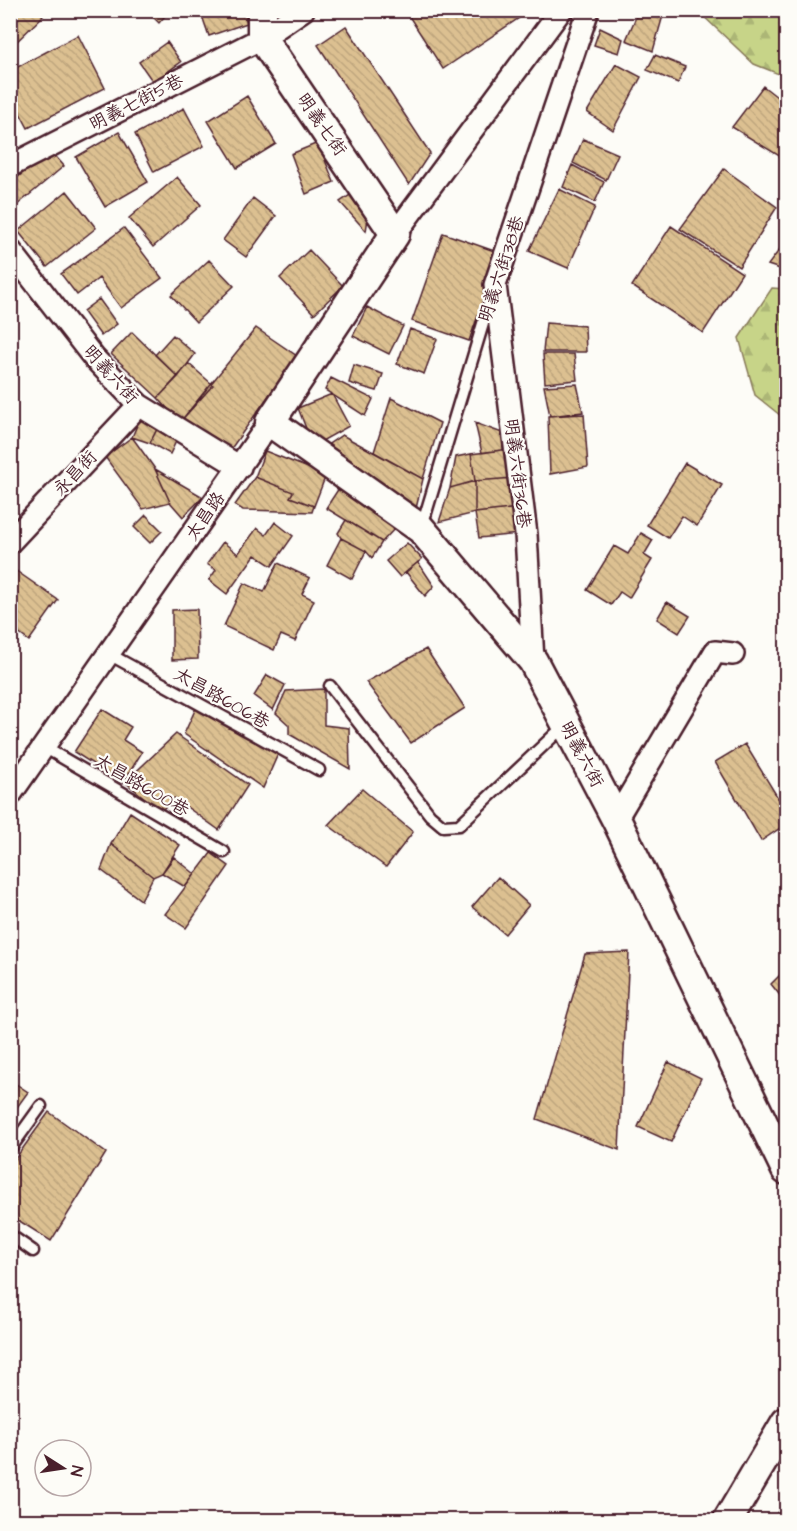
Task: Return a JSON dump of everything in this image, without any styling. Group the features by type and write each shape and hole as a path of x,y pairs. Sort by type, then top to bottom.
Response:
{"street":[{"name":"明義七街5巷","path":"10,166 262,24 303,10"},
{"path":"395,234 561,10"},
{"name":"明義六街38巷","path":"495,285 588,10"},
{"name":"明義七街","path":"262,24 395,234"},
{"name":"太昌路","path":"10,795 240,467 395,234"},
{"name":"明義六街","path":"10,250 94,358 139,405 240,467"},
{"name":"明義六街36巷","path":"495,285 526,534 533,661"},
{"name":"永昌街","path":"10,542 139,405"},
{"name":"明義六街","path":"270,422 421,529 533,661 616,819 786,1170"},
{"path":"616,819 715,652 734,654"},
{"path":"728,1521 786,1422"}],"lane":[{"name":"明義六街38巷","path":"421,529 495,285"},
{"name":"太昌路606巷","path":"109,654 319,771"},
{"path":"330,686 430,815 443,826 459,825 567,724"},
{"name":"太昌路600巷","path":"44,747 224,852"},
{"path":"10,1149 41,1106"},
{"path":"10,1235 33,1251"}],"green space":[{"path":"698,11 786,11 786,77 754,64"},
{"path":"772,288 786,289 786,420 755,395 739,338"}],"building":[{"path":"10,10 38,10 43,16 10,48"},
{"path":"146,10 170,10 159,23"},
{"path":"200,10 243,10 247,23 209,36"},
{"path":"405,10 531,10 443,69"},
{"path":"639,10 664,12 653,51 626,40"},
{"path":"346,26 430,153 409,185 318,45"},
{"path":"600,28 623,39 619,53 594,45"},
{"path":"78,35 105,88 28,128 10,94 10,71"},
{"path":"167,42 181,62 153,82 139,62"},
{"path":"655,55 685,67 678,83 647,70"},
{"path":"616,64 641,77 613,130 587,112"},
{"path":"763,86 786,104 786,160 732,127"},
{"path":"247,96 276,144 237,168 208,121"},
{"path":"184,108 204,146 154,172 135,134"},
{"path":"119,132 148,182 105,207 76,157"},
{"path":"583,139 618,154 606,180 573,163"},
{"path":"318,143 334,182 306,194 291,154"},
{"path":"50,150 64,166 10,211 10,184"},
{"path":"572,165 604,182 595,202 563,187"},
{"path":"724,169 777,207 739,267 680,229"},
{"path":"177,177 201,205 153,247 129,218"},
{"path":"559,189 595,207 568,268 529,251"},
{"path":"67,191 96,228 47,267 18,231"},
{"path":"356,191 369,212 366,231 340,202"},
{"path":"253,198 276,216 246,257 223,240"},
{"path":"671,226 742,273 703,333 632,286"},
{"path":"124,228 162,278 121,308 99,278 77,295 61,274"},
{"path":"443,233 500,253 469,341 412,321"},
{"path":"786,241 786,271 768,265"},
{"path":"309,250 343,286 314,314 280,278"},
{"path":"209,260 234,286 196,322 171,295"},
{"path":"99,299 117,324 101,336 83,311"},
{"path":"367,307 403,326 389,354 353,336"},
{"path":"546,323 585,326 586,352 543,352"},
{"path":"256,328 297,356 228,453 180,422"},
{"path":"410,329 437,339 424,374 397,364"},
{"path":"132,332 178,377 158,398 111,354"},
{"path":"173,335 195,354 178,377 155,355"},
{"path":"543,354 574,354 577,380 545,383"},
{"path":"189,364 213,385 180,422 158,398"},
{"path":"354,365 383,374 377,391 349,383"},
{"path":"331,378 373,399 365,416 325,390"},
{"path":"577,384 583,412 550,416 544,386"},
{"path":"332,394 349,426 313,446 298,408"},
{"path":"391,398 440,423 423,479 374,452"},
{"path":"584,414 588,467 550,474 548,416"},
{"path":"141,416 159,425 150,443 132,437"},
{"path":"475,423 505,434 509,449 482,453"},
{"path":"159,425 179,435 170,454 150,443"},
{"path":"342,435 423,479 414,517 320,450"},
{"path":"132,437 155,469 170,502 143,509 105,457"},
{"path":"509,449 514,478 475,481 471,454"},
{"path":"265,451 326,475 314,506 290,497 293,492 255,477"},
{"path":"471,454 475,481 450,488 456,457"},
{"path":"685,463 722,485 697,526 682,516 668,538 647,525"},
{"path":"155,469 203,497 183,517 170,502"},
{"path":"255,477 293,492 290,497 314,506 312,512 243,510 235,505"},
{"path":"514,478 519,508 475,513 475,481"},
{"path":"475,481 475,513 439,522 450,488"},
{"path":"339,488 397,526 382,542 326,508"},
{"path":"519,508 520,534 479,538 475,513"},
{"path":"146,515 162,531 150,543 134,527"},
{"path":"346,520 382,542 372,558 366,551 341,538 338,533"},
{"path":"275,522 293,536 272,566 255,555 227,594 209,580 216,570 207,564 223,542 238,554 257,528 266,535"},
{"path":"641,533 653,540 644,555 652,560 629,598 620,592 611,605 587,590 614,546 628,554"},
{"path":"341,538 366,551 352,579 327,565"},
{"path":"407,543 422,559 400,577 386,561"},
{"path":"418,562 434,586 425,596 406,572"},
{"path":"278,563 310,578 302,594 314,600 295,641 281,635 274,650 224,626 244,583 264,592"},
{"path":"12,568 58,600 29,641 10,627"},
{"path":"667,602 690,616 679,633 657,619"},
{"path":"197,609 198,659 172,660 172,610"},
{"path":"426,649 465,708 411,743 366,682"},
{"path":"267,675 285,685 273,710 254,696"},
{"path":"324,689 324,725 349,728 350,769 289,734 289,725 276,713 286,691"},
{"path":"196,708 278,754 263,788 184,734"},
{"path":"102,709 131,727 123,740 142,752 123,783 74,752"},
{"path":"176,734 248,785 219,830 174,798 161,811 125,782"},
{"path":"745,744 786,811 786,824 761,841 715,762"},
{"path":"362,789 413,832 386,867 328,825"},
{"path":"130,812 180,845 162,873 153,877 111,844"},
{"path":"111,844 153,877 141,900 101,870"},
{"path":"211,853 229,866 186,928 165,914"},
{"path":"174,857 195,874 185,887 162,873"},
{"path":"498,877 529,905 505,934 472,907"},
{"path":"629,952 619,1150 537,1119 585,954"},
{"path":"786,969 786,1003 771,984"},
{"path":"668,1062 701,1078 671,1142 638,1127"},
{"path":"10,1080 28,1092 10,1117"},
{"path":"49,1112 106,1153 51,1241 10,1215 10,1166"},
{"path":"786,1498 786,1520 773,1520"}]}
